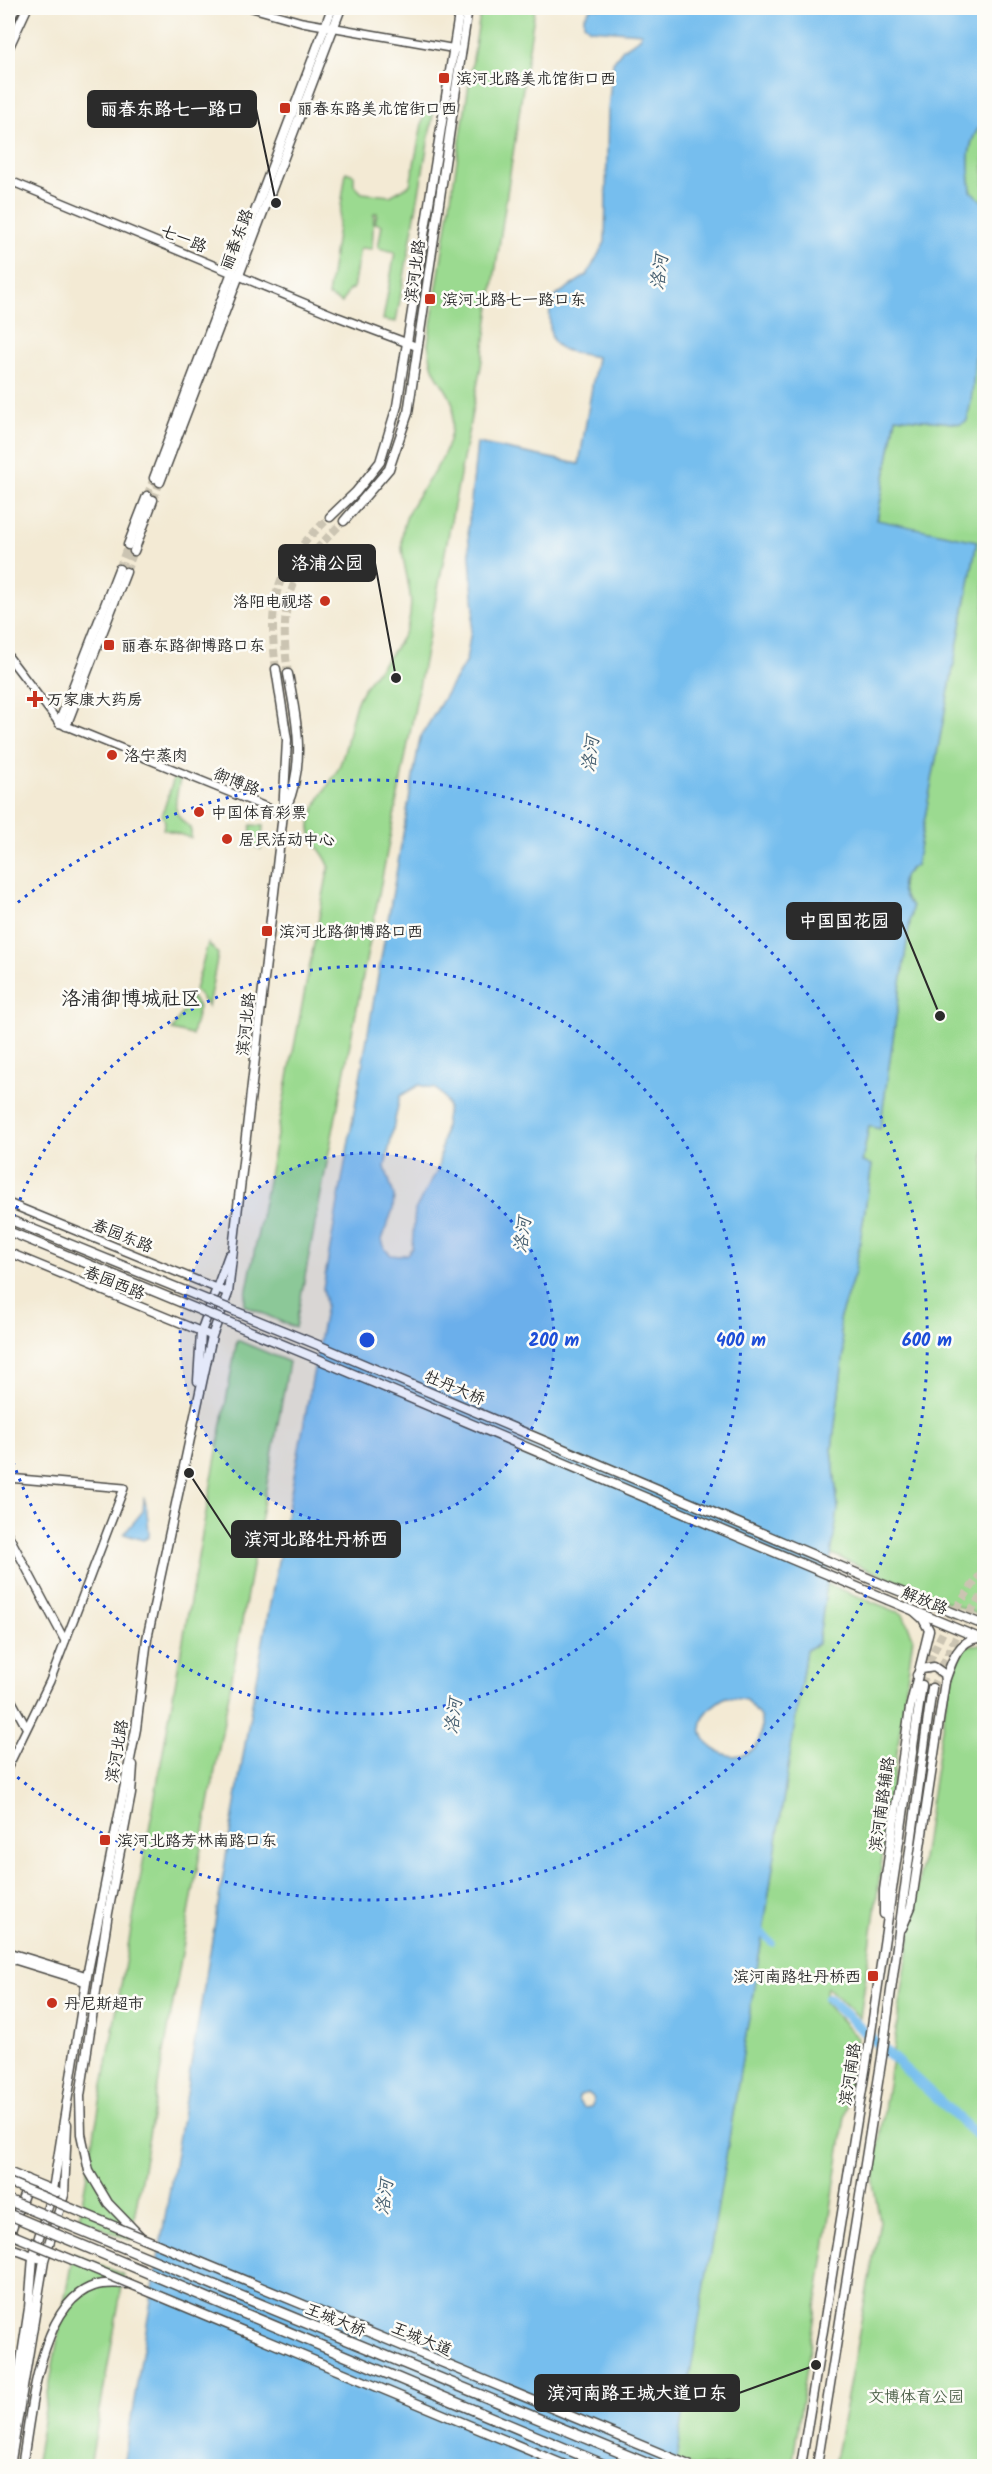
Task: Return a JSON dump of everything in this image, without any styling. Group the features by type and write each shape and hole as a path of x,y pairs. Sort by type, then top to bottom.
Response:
{"highway":[{"name":"王城大桥","path":"8,2200 653,2466"},
{"name":"王城大桥","path":"8,2214 607,2466"}],"main road":[{"path":"8,24 15,8"},
{"path":"8,49 27,8"},
{"name":"丽春东路","path":"157,480 328,26 332,8"},
{"name":"丽春东路","path":"328,26 341,8"},
{"name":"滨河北路","path":"344,520 389,470 408,413 457,49 460,8"},
{"name":"滨河北路","path":"330,517 356,492 380,462 397,406 457,49 468,8"},
{"path":"131,548 150,498"},
{"path":"63,725 122,571"},
{"name":"滨河北路","path":"8,2448 33,2257 52,2190 87,1979 136,1729 147,1639 212,1336 228,1293 283,814 287,740 276,669"},
{"name":"滨河北路","path":"283,814 296,786 298,730 288,674"},
{"name":"牡丹大桥","path":"8,1219 318,1345 889,1587"},
{"name":"牡丹大桥","path":"8,1231 323,1361 888,1600"},
{"name":"滨河北路","path":"195,1411 201,1332 236,1237"},
{"name":"解放路","path":"889,1587 983,1624"},
{"name":"解放路","path":"888,1600 981,1639"},
{"name":"滨河南路辅路","path":"885,1938 884,1890 916,1675 929,1630 923,1619 914,1611"},
{"path":"897,1940 911,1907 945,1680 958,1650 971,1639 981,1639"},
{"path":"916,1675 922,1670 934,1667 944,1674 945,1680"},
{"name":"滨河南路","path":"801,2466 869,2046 922,1685"},
{"name":"滨河南路","path":"817,2466 882,2056 932,1688"},
{"path":"136,1729 131,1794 108,1913 80,2097 81,2134 89,2171 108,2203 140,2236"},
{"name":"滨河北路","path":"10,2466 44,2260 64,2195 67,2097"},
{"path":"8,2172 64,2195"},
{"path":"8,2239 27,2186 26,2179"},
{"name":"王城大道","path":"8,2182 691,2466"},
{"path":"8,2233 567,2466"},
{"path":"8,2247 44,2260"},
{"path":"22,2466 40,2366 51,2329 70,2301 94,2286 132,2284"}],"street":[{"path":"252,8 328,26 457,49"},
{"name":"七一路","path":"8,180 418,347"},
{"path":"8,656 63,725"},
{"name":"御博路","path":"63,725 283,814"},
{"name":"春园东路","path":"8,1203 228,1293"},
{"name":"春园西路","path":"8,1252 212,1336"},
{"path":"8,1478 124,1488 50,1681 8,1767"},
{"path":"8,1534 65,1641"},
{"path":"8,1694 26,1727"},
{"path":"8,1952 87,1979"},
{"path":"8,1958 87,1979"}],"green space":[{"path":"481,8 535,8 481,366 295,1328 244,1305 329,866 310,832 311,818 342,759 359,697 399,642 408,624 411,600 403,554 403,530 413,504 444,455 449,441 453,406 433,367 428,344"},
{"path":"425,108 434,109 396,322 383,320 395,252 378,248 382,225 375,223 377,213 374,213 372,249 360,248 353,289 349,290 342,303 328,296 346,172 354,175 354,185 362,193 390,196 410,185"},
{"path":"984,121 984,203 971,191 969,154 974,137"},
{"path":"984,259 983,1617 831,1554 838,1509 832,1449 844,1352 839,1320 855,1272 872,1165 862,1163 869,1126 880,1128 912,907 904,895 902,884 906,874 916,865 977,541 877,521 896,417 961,424 981,301"},
{"path":"174,778 180,780 176,801 177,813 184,823 191,827 191,838 163,829 165,821 162,815"},
{"path":"251,825 263,826 261,849 250,844"},
{"path":"208,943 218,954 208,1007 195,990"},
{"path":"191,997 199,1007 192,1035 172,1030"},
{"path":"237,1340 289,1362 130,2240 79,2219"},
{"path":"827,1584 903,1614 913,1637 860,2018 827,1987 824,2002 857,2037 792,2466 694,2466 675,2462 764,1926 806,1650 818,1644"},
{"name":"文博体育公园","path":"984,1644 984,2466 839,2466 835,2460 880,2221 873,2183 947,1694 961,1652 970,1645"},
{"path":"73,2253 124,2275 90,2466 35,2466"}],"water":[{"name":"洛河","path":"591,8 984,8 984,121 974,137 969,154 971,191 984,203 981,281 970,409 967,421 961,424 896,417 877,520 977,541 916,865 905,874 902,884 904,895 912,907 880,1129 869,1126 862,1162 872,1165 855,1272 839,1320 844,1352 832,1449 838,1509 818,1644 806,1650 764,1926 675,2466 123,2466 258,1668 326,1305 323,1288 420,738 466,661 474,610 468,530 477,443 579,464 597,357 571,352 556,345 550,331 550,303 558,294 587,275 605,242 608,110 613,62 623,49 640,38 641,33 590,29 584,24 584,17","holes":["419,1085 436,1089 444,1097 448,1107 438,1169 415,1210 412,1248 407,1254 391,1255 385,1249 382,1240 393,1209 394,1195 385,1167 400,1096","726,1697 747,1700 761,1718 761,1735 752,1750 740,1755 726,1754 713,1748 704,1738 702,1725 708,1711","587,2093 592,2096 591,2107 583,2108 578,2100 580,2095"]},
{"path":"144,1499 149,1537 143,1540 124,1534 143,1511"}],"waterway":[{"path":"757,1928 772,1943"},
{"path":"828,1998 984,2142"}],"tunnel":[{"path":"147,496 154,478"},
{"path":"153,500 160,482"},
{"path":"276,669 273,622 279,584 298,551 330,517"},
{"path":"288,674 285,626 292,589 311,556 344,521"},
{"path":"119,569 128,545"},
{"path":"126,572 134,551"},
{"path":"922,1685 933,1653 947,1624 984,1570"},
{"path":"932,1688 962,1624 984,1593"}],"place":[{"name":"滨河北路美术馆街口西","path":"444,78"},
{"name":"丽春东路美术馆街口西","path":"285,108"},
{"name":"丽春东路七一路口","path":"276,203"},
{"name":"滨河北路七一路口东","path":"430,299"},
{"name":"洛阳电视塔","path":"325,601"},
{"name":"丽春东路御博路口东","path":"109,645"},
{"name":"洛浦公园","path":"396,678"},
{"name":"万家康大药房","path":"35,699"},
{"name":"洛宁蒸肉","path":"112,755"},
{"name":"中国体育彩票","path":"199,812"},
{"name":"居民活动中心","path":"227,839"},
{"name":"滨河北路御博路口西","path":"267,931"},
{"name":"中国国花园","path":"940,1016"},
{"name":"滨河北路牡丹桥西","path":"189,1473"},
{"name":"滨河北路芳林南路口东","path":"105,1840"},
{"name":"滨河南路牡丹桥西","path":"873,1976"},
{"name":"丹尼斯超市","path":"52,2003"},
{"name":"滨河南路王城大道口东","path":"816,2365"}],"district":[{"name":"洛浦御博城社区","path":"131,998"}]}
